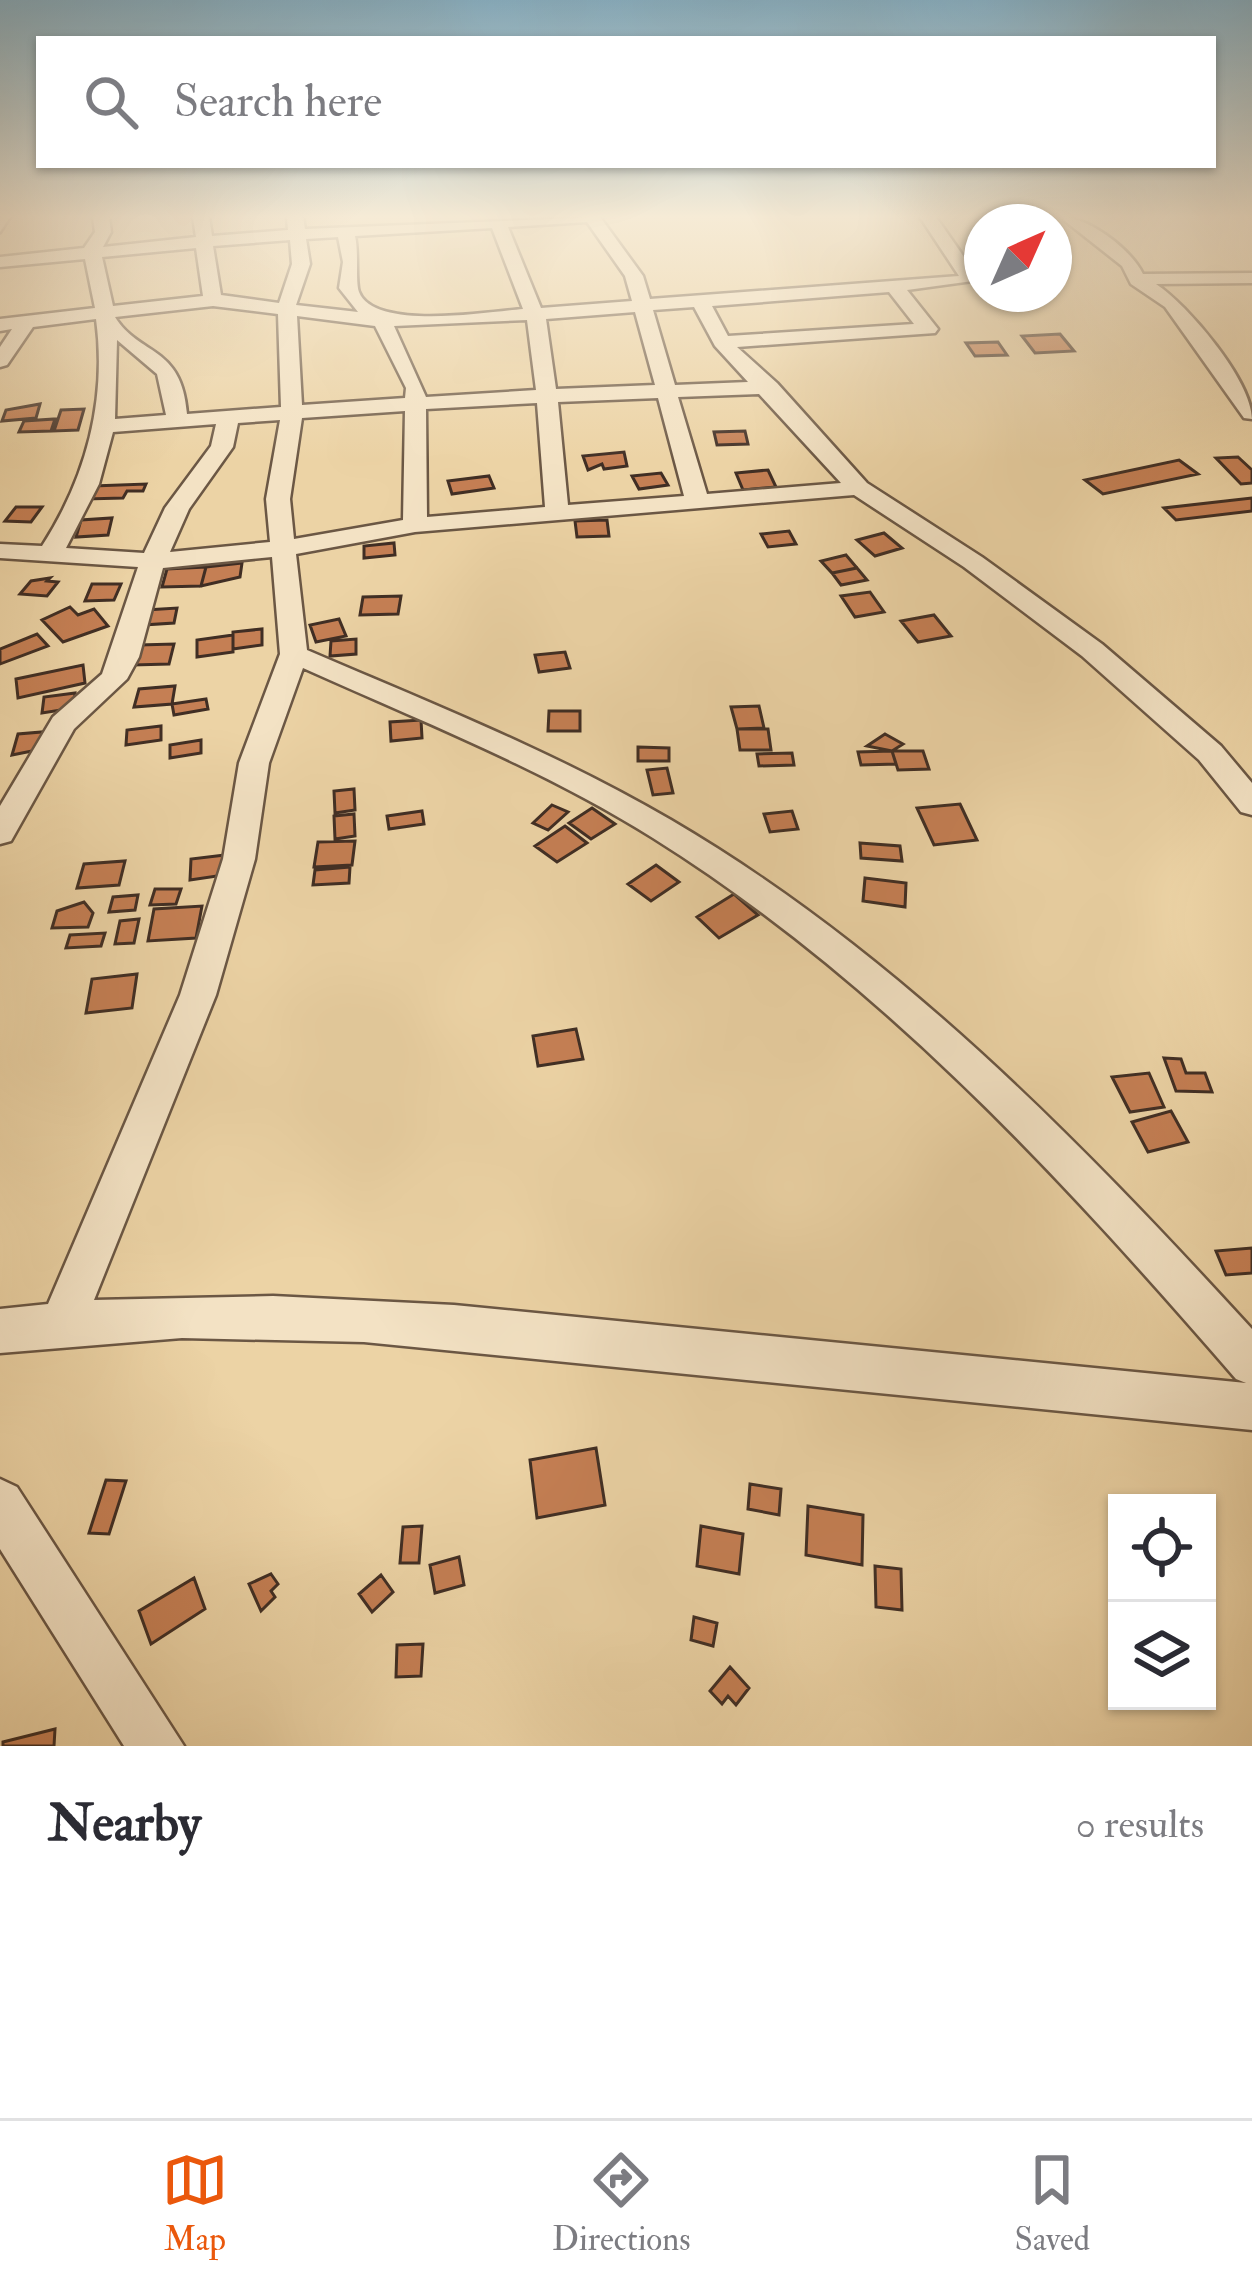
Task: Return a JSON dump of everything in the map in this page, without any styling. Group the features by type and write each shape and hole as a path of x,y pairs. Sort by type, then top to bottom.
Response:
{"street":[{"path":"48,556 100,457 109,319 104,298"},
{"path":"63,1322 197,995 239,859 254,763 294,654 278,499 292,412 289,298"},
{"path":"353,298 382,320 410,374 417,404 415,526"},
{"path":"529,298 545,353 557,514"},
{"path":"641,298 697,500"},
{"path":"0,325 109,319 213,300 287,305 382,320 723,298"},
{"path":"722,342 928,328 904,298"},
{"path":"1165,298 1252,413"},
{"path":"700,300 722,342 770,387 801,432 859,488 973,562 1093,650 1210,753 1252,804"},
{"path":"109,319 152,350 164,366 177,401 177,422"},
{"path":"0,361 27,322"},
{"path":"103,426 417,404 770,387"},
{"path":"0,833 64,724 113,679 124,657 140,588 177,508 223,445 228,418"},
{"path":"0,550 154,562 172,555 286,548 415,526 859,488"},
{"path":"294,654 549,766 662,829 805,926 934,1035 1047,1143 1252,1363"},
{"path":"0,1330 63,1322 258,1314 446,1322 1252,1407"},
{"path":"0,1504 156,1746"}],"building":[{"path":"1060,334 1074,351 1035,353 1022,336"},
{"path":"998,342 1007,355 975,356 966,343"},
{"path":"40,404 36,418 2,421 6,410"},
{"path":"84,409 78,430 54,431 61,410"},
{"path":"55,419 51,431 19,432 24,421"},
{"path":"745,431 748,444 717,445 714,432"},
{"path":"624,452 627,466 604,469 602,464 588,470 583,456"},
{"path":"1238,457 1252,470 1252,483 1241,484 1216,458"},
{"path":"1179,460 1198,474 1103,494 1085,480"},
{"path":"768,470 776,487 743,490 736,473"},
{"path":"661,473 668,485 639,489 632,476"},
{"path":"489,476 494,488 452,494 448,481"},
{"path":"146,484 143,491 127,491 123,498 86,499 93,486"},
{"path":"1252,498 1252,511 1176,520 1164,508"},
{"path":"16,507 42,507 31,522 5,521"},
{"path":"112,518 108,535 76,537 81,520"},
{"path":"607,520 609,536 577,537 575,521"},
{"path":"789,531 796,544 768,547 761,534"},
{"path":"884,533 902,548 875,556 857,540"},
{"path":"394,543 395,555 364,558 364,546"},
{"path":"846,555 857,568 832,573 821,561"},
{"path":"242,563 240,577 201,586 206,567"},
{"path":"206,567 201,586 162,587 167,569"},
{"path":"857,568 867,580 841,585 832,573"},
{"path":"50,578 47,581 58,582 47,596 20,594 31,581"},
{"path":"92,584 121,584 114,600 85,601"},
{"path":"870,592 884,612 855,617 841,596"},
{"path":"401,596 398,614 360,615 363,597"},
{"path":"70,607 78,615 94,609 108,626 63,642 42,620"},
{"path":"177,608 174,623 142,625 146,610"},
{"path":"934,615 951,636 918,642 901,621"},
{"path":"339,619 346,636 316,642 310,625"},
{"path":"262,629 262,645 233,649 233,632"},
{"path":"37,634 48,646 0,664 0,649"},
{"path":"233,635 233,652 197,657 197,640"},
{"path":"356,639 356,654 330,656 331,641"},
{"path":"174,644 169,664 133,665 139,645"},
{"path":"565,652 570,668 539,672 535,655"},
{"path":"83,665 85,683 18,698 16,679"},
{"path":"175,686 172,704 134,707 139,689"},
{"path":"75,693 74,708 42,713 44,697"},
{"path":"206,699 208,709 174,715 172,704"},
{"path":"759,706 764,728 737,729 731,707"},
{"path":"549,711 580,711 580,731 548,731"},
{"path":"421,720 422,738 391,741 390,722"},
{"path":"161,726 161,740 126,745 127,730"},
{"path":"737,729 768,729 771,750 740,750"},
{"path":"66,730 62,745 12,755 18,734"},
{"path":"885,734 903,744 892,751 867,746"},
{"path":"201,740 201,753 170,758 170,745"},
{"path":"638,747 669,748 669,761 638,761"},
{"path":"892,751 923,751 929,769 898,770"},
{"path":"892,751 896,764 861,765 858,752"},
{"path":"792,753 794,765 759,766 757,754"},
{"path":"667,768 673,793 653,795 647,770"},
{"path":"354,789 355,810 335,813 334,791"},
{"path":"960,804 977,840 934,845 917,808"},
{"path":"552,805 568,812 548,830 533,823"},
{"path":"592,808 615,824 591,839 569,823"},
{"path":"422,811 424,824 389,829 387,816"},
{"path":"792,811 798,829 770,832 764,814"},
{"path":"354,814 355,836 335,839 334,816"},
{"path":"565,826 587,843 557,862 535,846"},
{"path":"355,841 352,865 314,867 318,842"},
{"path":"860,843 900,846 902,861 861,858"},
{"path":"225,855 224,875 190,880 191,859"},
{"path":"125,861 119,885 77,888 84,864"},
{"path":"656,865 679,882 651,901 628,884"},
{"path":"350,867 349,883 313,885 315,870"},
{"path":"865,878 906,883 905,907 863,901"},
{"path":"155,889 181,889 176,904 150,905"},
{"path":"734,894 758,915 719,938 697,917"},
{"path":"138,895 135,910 109,912 113,897"},
{"path":"84,902 93,913 88,927 52,928 57,911"},
{"path":"202,906 196,938 148,941 154,909"},
{"path":"139,919 134,943 115,944 120,921"},
{"path":"105,933 101,946 66,948 70,935"},
{"path":"137,974 132,1008 86,1013 92,979"},
{"path":"576,1029 583,1059 538,1066 533,1036"},
{"path":"1164,1058 1181,1059 1186,1073 1205,1073 1212,1092 1176,1091"},
{"path":"1149,1073 1164,1107 1130,1112 1112,1077"},
{"path":"1171,1111 1188,1142 1148,1152 1132,1122"},
{"path":"1252,1248 1252,1273 1226,1275 1216,1251"},
{"path":"596,1448 605,1505 537,1518 530,1460"},
{"path":"106,1480 126,1481 109,1534 89,1533"},
{"path":"750,1484 781,1489 779,1515 748,1509"},
{"path":"808,1506 863,1515 862,1565 806,1555"},
{"path":"422,1526 419,1563 400,1563 403,1527"},
{"path":"701,1526 743,1534 739,1574 697,1566"},
{"path":"459,1557 464,1585 435,1593 430,1565"},
{"path":"875,1566 901,1569 902,1610 876,1607"},
{"path":"271,1574 278,1584 271,1591 275,1597 261,1611 249,1584"},
{"path":"381,1575 393,1592 372,1612 359,1594"},
{"path":"194,1578 205,1609 151,1644 139,1611"},
{"path":"694,1617 717,1623 713,1646 691,1640"},
{"path":"423,1644 421,1676 396,1677 397,1645"},
{"path":"730,1667 749,1688 736,1705 728,1696 722,1704 710,1691"},
{"path":"55,1729 54,1746 3,1746 3,1742"}]}
